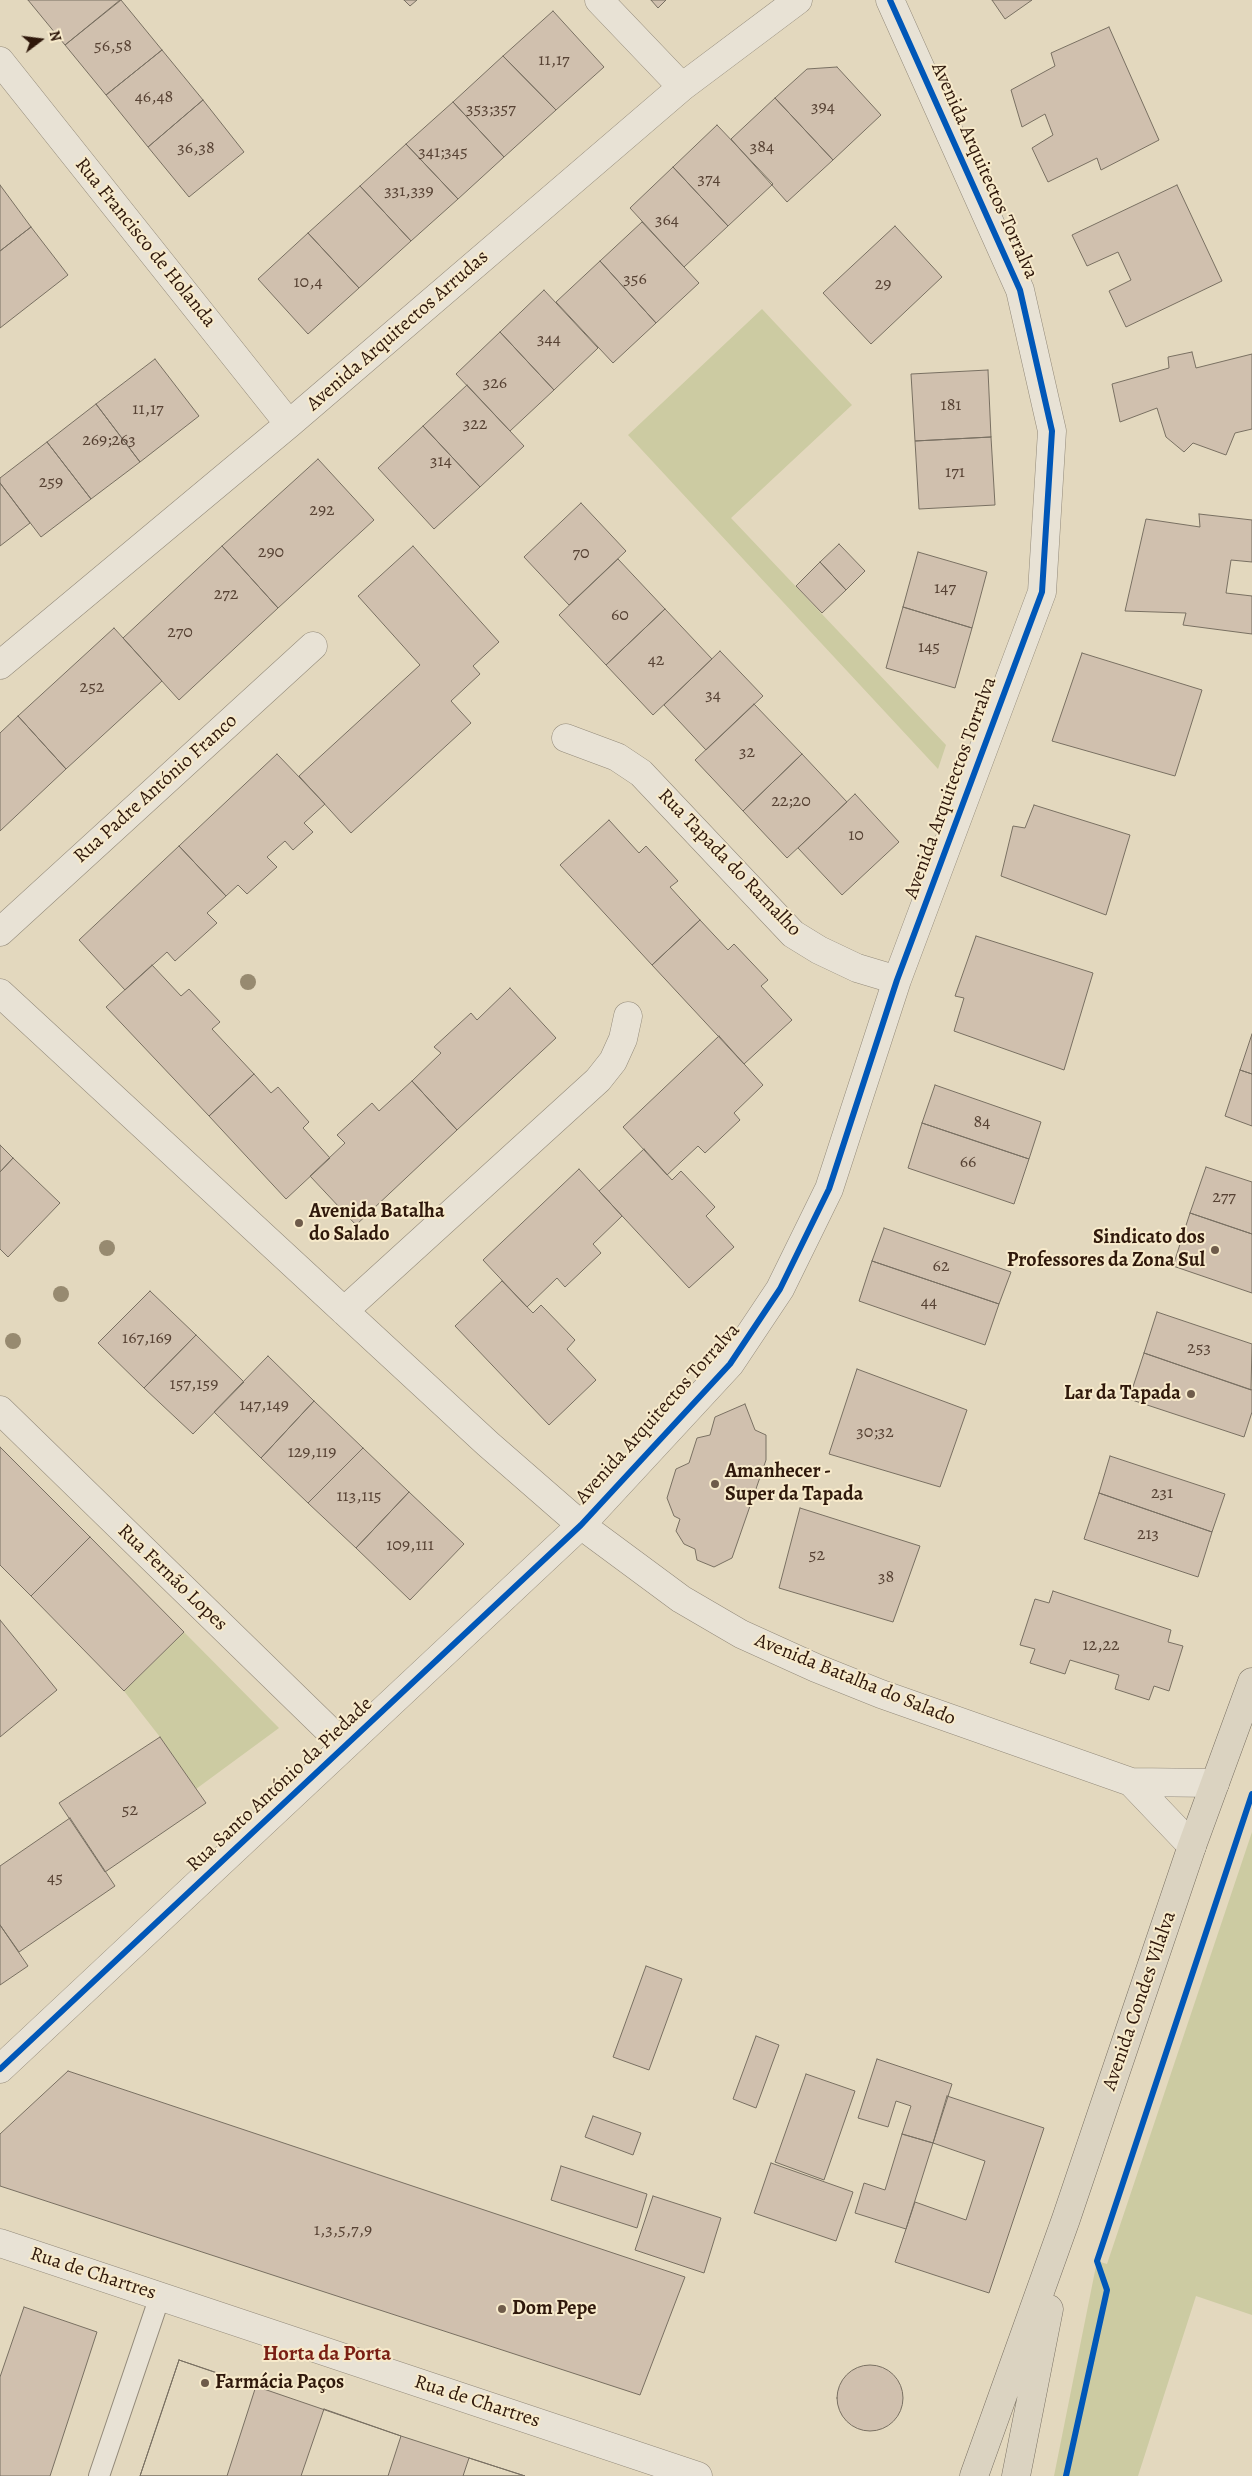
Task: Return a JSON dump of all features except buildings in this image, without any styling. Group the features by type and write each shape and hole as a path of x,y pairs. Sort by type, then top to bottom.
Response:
{"main road":[{"name":"Avenida Condes Vilalva","path":"974,2476 1066,2219 1192,1846 1252,1682"},
{"name":"Avenida Condes Vilalva","path":"1016,2476 1066,2219"}],"street":[{"path":"599,0 682,87"},
{"name":"Avenida Arquitectos Arrudas","path":"0,665 289,424 682,87 798,0"},
{"name":"Avenida Arquitectos Torralva","path":"581,1525 730,1364 780,1290 829,1189 897,980 1042,592 1052,431 1020,290 890,0"},
{"name":"Rua Francisco de Holanda","path":"0,61 289,424"},
{"name":"Rua Padre António Franco","path":"0,932 313,646"},
{"name":"Rua Tapada do Ramalho","path":"566,738 617,757 641,773 793,934 819,950 857,968 897,980"},
{"name":"Avenida Batalha do Salado","path":"0,993 488,1444 581,1525 681,1599 741,1634 816,1668 881,1694 1131,1782 1215,1783"},
{"path":"344,1311 598,1080 613,1061 622,1039 628,1016"},
{"name":"Rua Fernão Lopes","path":"0,1410 345,1746"},
{"name":"Rua Santo António da Piedade","path":"0,2069 581,1525"},
{"name":"Avenida Batalha do Salado","path":"1131,1782 1192,1846"},
{"name":"Rua de Chartres","path":"0,2243 698,2476"}],"lane":[{"path":"99,2476 160,2296"}],"green space":[{"path":"762,309 852,405 731,518 946,745 938,769 628,435"},
{"path":"184,1632 279,1728 196,1789 160,1737 124,1691"},
{"path":"1252,1832 1252,2315 1196,2296 1138,2476 1054,2476 1097,2261 1107,2264"}],"cycle path":[{"path":"0,2069 581,1525 730,1364 780,1289 829,1189 897,980 1042,592 1052,431 1020,290 890,0"},
{"path":"1066,2476 1107,2290 1097,2261 1252,1794"}],"place":[{"name":"Avenida Batalha do Salado","path":"299,1223"},
{"name":"Sindicato dos Professores da Zona Sul","path":"1215,1250"},
{"name":"Lar da Tapada","path":"1191,1394"},
{"name":"Amanhecer - Super da Tapada","path":"715,1484"},
{"name":"Dom Pepe","path":"502,2309"},
{"name":"Farmácia Paços","path":"205,2383"}],"district":[{"name":"Horta da Porta","path":"327,2355"}]}
